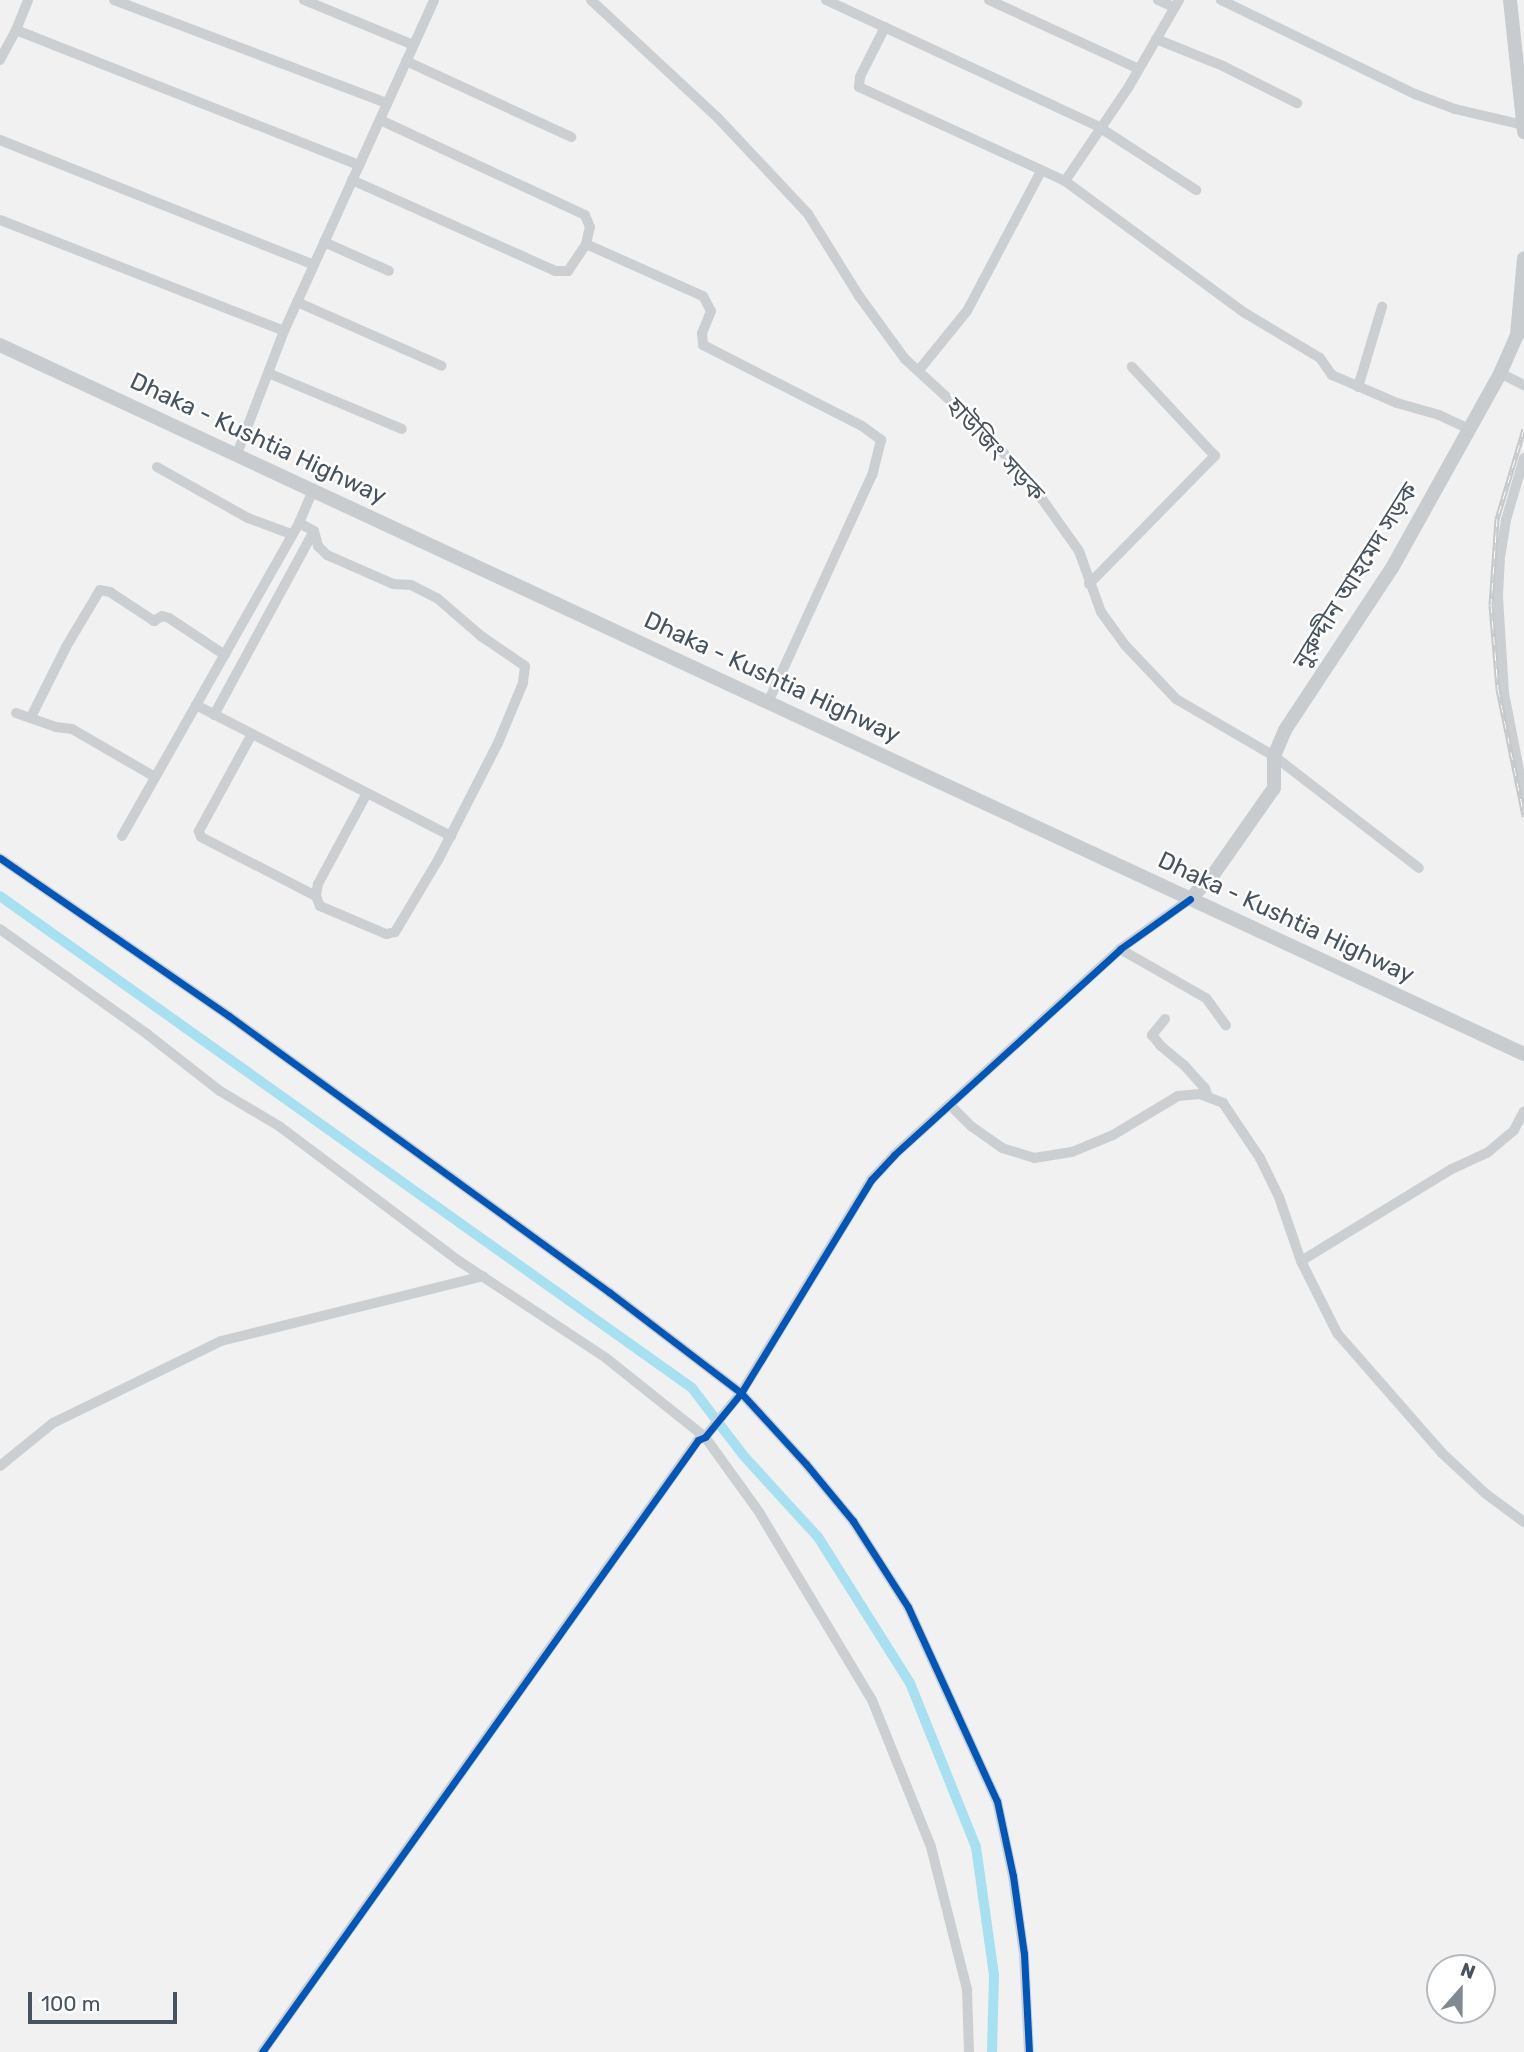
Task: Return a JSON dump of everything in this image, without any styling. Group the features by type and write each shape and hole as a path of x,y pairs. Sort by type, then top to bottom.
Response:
{"main road":[{"path":"1510,0 1524,132"},
{"name":"নুরুদ্দীন আহমেদ সড়ক","path":"1190,899 1213,875 1274,788 1274,756 1284,730 1392,568 1471,430 1517,335 1524,258"},
{"name":"Dhaka - Kushtia Highway","path":"0,345 1524,1054"}],"street":[{"path":"0,60 28,0"},
{"path":"114,0 387,103"},
{"path":"304,0 413,45"},
{"path":"237,454 284,331 434,0"},
{"name":"হাউজিং সড়ক","path":"591,0 717,117 808,214 859,296 905,359 990,438 1042,499 1079,551 1101,612 1125,645 1176,699 1274,756 1419,867"},
{"path":"826,0 1099,127 1196,190"},
{"path":"989,0 1139,69"},
{"path":"1065,181 1139,69 1176,4 1158,0"},
{"path":"1221,0 1415,94 1455,109 1524,125"},
{"path":"885,27 860,77 859,87 1065,181 1245,313 1320,358 1332,375 1471,430"},
{"path":"16,30 359,165"},
{"path":"1156,39 1223,66 1297,103"},
{"path":"407,61 571,137"},
{"path":"352,180 555,271 568,271 586,244 590,227 584,215 380,120"},
{"path":"0,140 314,265"},
{"path":"919,370 967,311 1041,171"},
{"path":"0,220 284,331"},
{"path":"324,242 389,271"},
{"path":"586,244 703,296 711,311 702,333 703,345 862,426 881,440 872,475 768,702"},
{"path":"297,302 442,366"},
{"path":"1358,387 1382,307"},
{"path":"1089,584 1215,456 1132,367"},
{"path":"268,373 402,429"},
{"path":"1500,373 1524,385"},
{"path":"1524,458 1506,520 1500,556 1498,597 1504,693 1524,796"},
{"path":"158,467 248,518 291,534"},
{"path":"122,836 299,523 313,490"},
{"path":"299,523 313,531 318,545 327,555 393,584 411,585 437,598 481,636 525,666 523,683 503,733 451,836 395,932 386,934 320,906 316,895 318,884 366,794"},
{"path":"215,715 313,531"},
{"path":"31,717 65,647 100,590 110,592 154,621 162,617 169,618 225,655"},
{"path":"196,705 451,836"},
{"path":"16,713 56,727 72,729 155,777"},
{"path":"252,734 199,831 201,837 316,895"},
{"path":"0,858 347,1100 609,1292 741,1393 853,1521 908,1607 997,1801 1013,1877 1024,1954 1029,2052"},
{"path":"262,2052 698,1440 705,1437 741,1393 871,1180 1120,949 1190,899"},
{"path":"0,929 147,1034 220,1091 279,1126 483,1276 606,1358 705,1437 759,1511 872,1700 931,1847 967,1989 969,2052"},
{"path":"1120,949 1206,998 1226,1026"},
{"path":"1165,1019 1152,1035 1205,1088 1208,1097"},
{"path":"950,1105 971,1126 1002,1148 1034,1158 1082,1148 1113,1135 1178,1096 1200,1094 1223,1103 1260,1158 1279,1197 1301,1261 1337,1333 1442,1453 1486,1494 1524,1522"},
{"path":"1301,1261 1452,1169 1487,1153 1514,1130 1524,1111"},
{"path":"0,1466 53,1423 221,1341 483,1276"}],"waterway":[{"path":"0,896 692,1388 743,1455 818,1537 910,1683 976,1847 994,1975 992,2052"}],"railway":[{"path":"1524,429 1497,519 1491,605 1498,689 1524,816"}],"cycle path":[{"path":"0,858 229,1016 609,1292 741,1393 806,1464 853,1521 908,1607 997,1801 1013,1876 1024,1954 1029,2052"},
{"path":"262,2052 698,1440 705,1437 741,1393 871,1180 894,1155 1120,949 1190,899"}]}
